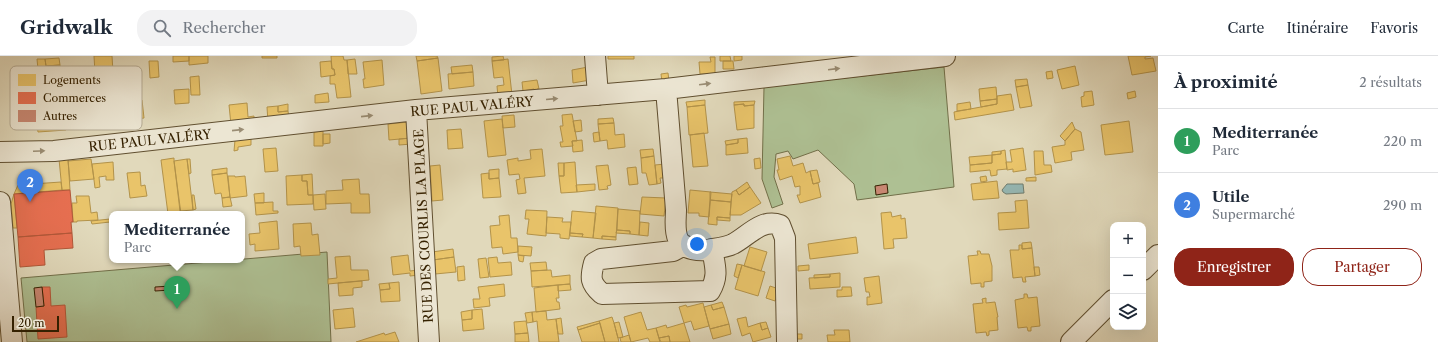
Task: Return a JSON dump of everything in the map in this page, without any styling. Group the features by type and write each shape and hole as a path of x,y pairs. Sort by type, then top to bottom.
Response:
{"street":[{"path":"595,56 598,95"},
{"name":"RUE PAUL VALÉRY","path":"0,152 54,151 416,110 666,89 945,56"},
{"path":"666,89 676,210 676,230 678,240 689,249 706,251 732,245 764,224 773,222 780,225 785,238 787,342"},
{"name":"RUE DES COURLIS LA PLAGE","path":"416,110 429,342"},
{"path":"0,202 12,342"},
{"path":"684,245 673,251 601,259 594,263 590,278 594,287 602,294 710,291 715,282 716,267 712,249"},
{"path":"1146,267 1158,255"},
{"path":"1071,342 1110,303"}],"green space":[{"path":"944,67 954,187 857,200 854,184 818,150 793,159 788,151 776,154 774,177 783,204 772,208 762,179 764,87"},
{"path":"327,252 331,342 27,342 21,278 198,263 245,263 245,259"}],"water":[{"path":"1007,184 1023,184 1024,193 1006,194 1002,190"}],"building: Logements":[{"path":"94,56 112,56 113,66 95,66"},
{"path":"173,56 189,56 189,61 173,62"},
{"path":"189,56 208,56 208,63 189,65"},
{"path":"262,56 277,56 277,58 262,58"},
{"path":"331,56 343,56 344,60 347,60 351,97 337,98 335,84 330,84 330,76 335,75 334,69 332,69"},
{"path":"416,56 437,56 438,58 417,61"},
{"path":"503,56 504,60 492,61 492,57"},
{"path":"608,56 634,56 634,59 608,59"},
{"path":"720,56 730,56 731,61 720,61"},
{"path":"734,56 742,56 742,60 734,61"},
{"path":"1128,56 1151,56 1145,57 1145,59 1153,58 1156,71 1132,75"},
{"path":"710,57 715,57 715,74 700,74 699,62 711,62"},
{"path":"59,58 60,65 46,66 45,59"},
{"path":"438,58 442,91 421,94 417,61"},
{"path":"37,59 45,59 46,66 38,66"},
{"path":"355,59 357,74 348,74 347,60"},
{"path":"508,59 512,95 498,97 497,86 504,85 503,77 494,78 492,61"},
{"path":"382,60 384,85 364,88 363,79 365,79 363,62"},
{"path":"149,61 158,61 159,77 150,78"},
{"path":"331,61 332,69 334,69 335,75 321,77 320,62"},
{"path":"723,61 733,61 734,69 723,69"},
{"path":"472,65 473,72 452,74 451,67"},
{"path":"1075,66 1079,85 1062,89 1057,70"},
{"path":"588,67 590,80 573,83 572,70"},
{"path":"1052,71 1053,78 1047,79 1046,72"},
{"path":"473,72 474,86 449,89 448,74"},
{"path":"668,73 669,81 662,82 661,74"},
{"path":"199,76 200,95 191,95 190,77"},
{"path":"1027,79 1028,85 1016,87 1015,80"},
{"path":"537,80 539,89 537,89 537,91 534,91 534,89 523,91 522,82"},
{"path":"1028,85 1032,106 1020,108 1016,87"},
{"path":"996,87 997,99 980,101 979,89"},
{"path":"189,89 189,103 175,104 174,90"},
{"path":"1092,91 1094,105 1082,107 1081,97 1084,96 1084,92"},
{"path":"1135,91 1136,97 1128,99 1127,93"},
{"path":"328,93 329,102 315,103 315,95"},
{"path":"1011,94 1014,110 955,120 954,112 997,104 997,96"},
{"path":"997,99 997,104 981,107 980,101"},
{"path":"142,100 144,118 142,118"},
{"path":"705,100 705,105 687,107 686,102"},
{"path":"755,101 754,105 734,105 734,102"},
{"path":"970,102 971,109 957,111 957,104"},
{"path":"247,103 248,117 254,116 254,123 231,125 229,105"},
{"path":"288,104 288,111 278,112 278,106"},
{"path":"744,104 744,106 754,105 754,128 737,130 734,105"},
{"path":"705,105 708,133 689,135 687,107"},
{"path":"278,106 278,112 288,111 289,119 268,122 267,107"},
{"path":"572,114 577,141 572,141 573,146 561,147 560,142 563,142 560,126 563,126 562,115"},
{"path":"514,115 515,127 503,128 502,116"},
{"path":"613,118 614,123 598,124 598,119"},
{"path":"502,119 506,155 488,157 484,121"},
{"path":"581,120 582,131 575,132 573,121"},
{"path":"1129,121 1133,152 1105,155 1101,125"},
{"path":"408,122 411,138 389,140 388,124"},
{"path":"1072,122 1075,129 1065,141 1060,136"},
{"path":"614,123 615,135 624,134 625,147 608,149 607,140 600,141 598,124"},
{"path":"461,129 463,148 448,149 447,130"},
{"path":"1075,129 1081,132 1084,150 1071,152 1072,160 1055,163 1052,147 1065,145 1065,141"},
{"path":"38,130 66,130 38,132"},
{"path":"323,131 323,146 314,146 314,132"},
{"path":"599,132 600,141 594,142 593,133"},
{"path":"704,133 708,166 693,167 690,135"},
{"path":"323,134 330,134 330,143 323,144"},
{"path":"411,138 412,144 399,145 399,139"},
{"path":"747,138 748,153 726,155 726,145 738,143 738,139"},
{"path":"251,139 251,145 238,147 238,150 234,151 235,140"},
{"path":"738,139 738,143 726,145 725,141"},
{"path":"582,140 583,151 573,152 572,141"},
{"path":"276,148 278,171 265,172 263,149"},
{"path":"1023,148 1026,170 1013,172 1013,169 1007,170 1006,162 1012,162 1010,150"},
{"path":"542,149 545,176 524,178 526,193 518,194 516,180 520,179 519,174 509,175 507,160 518,158 518,161 531,159 530,150"},
{"path":"653,149 654,156 641,158 640,150"},
{"path":"1005,150 1007,169 997,170 997,175 991,176 990,170 970,172 970,165 992,163 992,155 1001,154 1001,151"},
{"path":"1001,151 1001,154 992,155 992,152"},
{"path":"1034,151 1043,151 1044,165 1051,165 1052,172 1035,175"},
{"path":"992,155 992,163 970,165 969,157"},
{"path":"654,156 657,184 649,185 646,173 642,173 641,158"},
{"path":"790,156 793,166 803,163 806,173 810,171 813,184 818,183 821,197 800,203 797,195 800,195 800,186 795,187 792,176 780,180 777,170 779,170 777,159"},
{"path":"68,158 70,190 62,190 59,159"},
{"path":"174,158 181,211 168,211 161,160"},
{"path":"760,158 761,168 755,169 754,159"},
{"path":"91,159 94,179 70,181 68,161"},
{"path":"187,159 190,159 191,173 189,174"},
{"path":"187,159 193,210 180,211 174,161"},
{"path":"113,162 114,180 106,180 106,176 99,177 100,187 95,188 92,164"},
{"path":"575,162 577,192 561,193 559,176 564,176 564,163"},
{"path":"558,163 564,163 564,176 559,176"},
{"path":"665,164 667,178 660,178 661,183 657,184 655,165"},
{"path":"440,165 443,200 432,201 430,166"},
{"path":"608,165 611,185 607,186 608,189 599,190 596,166"},
{"path":"636,167 638,184 629,185 627,168"},
{"path":"227,168 227,173 212,175 212,170"},
{"path":"499,169 499,178 489,179 489,170"},
{"path":"817,170 820,182 813,184 810,171"},
{"path":"140,172 141,186 145,185 147,196 130,198 127,173"},
{"path":"227,173 230,197 222,198 221,193 215,194 212,175"},
{"path":"489,173 489,179 499,178 501,197 483,198 481,174"},
{"path":"312,174 313,195 308,195 307,181 302,181 302,175"},
{"path":"302,175 302,181 307,181 308,195 313,195 313,204 287,205 286,176"},
{"path":"228,176 245,176 247,196 230,198"},
{"path":"986,176 987,181 981,182 980,177"},
{"path":"1036,177 1036,181 1026,181 1026,178"},
{"path":"359,179 360,194 369,194 370,213 351,213 351,203 326,204 326,191 343,190 342,180"},
{"path":"997,181 999,198 973,200 971,184"},
{"path":"61,182 62,190 14,194 18,185"},
{"path":"747,182 750,187 739,195 736,190"},
{"path":"595,184 595,190 577,192 576,185"},
{"path":"750,187 761,203 741,215 730,215 732,192 736,190 739,195"},
{"path":"690,190 711,192 709,217 699,216 699,213 688,213"},
{"path":"710,192 732,194 731,202 710,200"},
{"path":"264,193 264,203 255,203 254,194"},
{"path":"14,194 17,228 13,228 11,204"},
{"path":"325,194 326,209 314,210 313,195"},
{"path":"192,195 194,195 196,209 193,210"},
{"path":"76,196 89,196 91,213 97,212 98,220 73,222 72,203 77,203"},
{"path":"230,197 232,206 223,207 222,198"},
{"path":"642,197 666,198 664,216 640,214"},
{"path":"710,200 731,202 730,218 717,217 717,225 708,224"},
{"path":"1027,200 1029,228 999,230 998,213 1016,212 1015,201"},
{"path":"273,202 273,211 278,211 278,213 256,215 255,203"},
{"path":"596,206 618,208 616,237 602,236 602,239 593,238"},
{"path":"618,209 640,211 639,235 630,234 630,231 617,230"},
{"path":"526,210 547,211 546,236 527,234 529,219 525,219"},
{"path":"572,211 596,213 593,238 582,237 583,234 570,233"},
{"path":"891,212 892,217 901,215 901,219 905,218 907,238 893,239 894,248 884,249 881,213"},
{"path":"509,215 511,238 517,238 518,252 503,254 502,247 492,248 490,226 500,225 499,216"},
{"path":"547,217 563,218 562,222 571,222 569,239 560,238 560,234 546,233"},
{"path":"717,217 730,218 730,221 717,220"},
{"path":"109,219 109,222 92,224 91,221"},
{"path":"277,221 279,249 255,251 255,244 250,245 249,234 260,233 259,223"},
{"path":"640,222 649,223 648,236 639,235"},
{"path":"311,223 312,235 318,234 320,255 301,256 300,246 294,247 293,224"},
{"path":"617,230 630,231 630,234 616,233"},
{"path":"570,233 583,234 582,237 570,236"},
{"path":"602,236 616,237 616,240 602,239"},
{"path":"856,237 858,253 810,259 808,244"},
{"path":"1031,242 1032,248 1022,249 1022,243"},
{"path":"1019,245 1022,245 1022,249 1032,248 1035,276 1025,277 1026,282 1023,282 1022,277 1013,278 1010,250 1019,250"},
{"path":"518,246 532,247 531,256 518,255"},
{"path":"750,247 767,252 761,271 744,266"},
{"path":"453,249 454,257 433,260 432,252"},
{"path":"977,251 980,251 981,254 989,254 992,266 992,281 984,282 984,287 981,287 981,283 971,284 968,256 978,255"},
{"path":"408,255 410,271 418,270 419,275 410,276 410,273 393,275 391,257"},
{"path":"518,255 524,256 523,262 519,261"},
{"path":"350,256 351,270 368,270 369,280 328,284 328,279 337,278 335,257"},
{"path":"454,257 456,272 435,274 433,260"},
{"path":"497,257 498,263 511,262 512,275 490,277 488,258"},
{"path":"486,258 489,277 480,278 478,259"},
{"path":"546,262 547,270 531,271 530,263"},
{"path":"737,264 742,265 738,278 734,276"},
{"path":"742,265 765,272 758,296 735,289"},
{"path":"809,265 809,270 798,271 798,266"},
{"path":"464,266 465,280 458,281 457,267"},
{"path":"1034,267 1039,267 1040,275 1035,276"},
{"path":"551,270 552,277 570,275 570,284 532,287 531,271"},
{"path":"840,273 840,287 810,289 809,278 830,277 830,274"},
{"path":"830,274 830,277 814,278 814,275"},
{"path":"879,276 882,303 867,305 867,297 870,297 869,292 866,292 864,278"},
{"path":"362,281 362,287 353,288 353,295 339,296 338,283"},
{"path":"399,282 400,301 381,302 380,290 390,289 389,283"},
{"path":"389,283 390,289 380,290 379,284"},
{"path":"504,284 505,296 489,298 490,306 474,308 473,299 480,299 478,287"},
{"path":"570,284 571,290 558,291 558,285"},
{"path":"558,285 559,298 556,298 557,302 559,302 560,309 536,312 534,288"},
{"path":"770,286 779,289 775,301 766,298"},
{"path":"842,287 851,287 852,296 837,297 837,290 842,290"},
{"path":"1024,294 1027,294 1028,298 1037,297 1040,326 1031,327 1031,331 1028,331 1027,327 1018,328 1015,300 1024,298"},
{"path":"986,298 986,303 995,302 998,317 998,330 989,331 989,335 987,336 986,332 976,333 973,304 983,303 982,299"},
{"path":"722,302 724,307 713,310 711,305"},
{"path":"703,303 709,326 694,330 691,321 684,323 679,307 686,305 687,307"},
{"path":"711,305 713,310 724,307 729,324 710,329 704,307"},
{"path":"353,308 355,327 335,329 333,310"},
{"path":"482,309 484,329 463,331 462,320 472,319 472,310"},
{"path":"472,310 472,319 462,320 461,312"},
{"path":"546,311 547,320 556,319 559,342 539,342 537,321 533,322 532,312"},
{"path":"532,312 533,322 527,323 525,313"},
{"path":"641,312 647,330 656,328 660,342 650,342 648,338 631,342 624,317"},
{"path":"612,317 619,342 605,342 599,321"},
{"path":"746,317 748,327 760,323 762,330 768,328 771,337 753,342 750,333 742,336 737,319"},
{"path":"561,318 563,334 558,334 556,319"},
{"path":"526,321 528,333 515,334 514,322"},
{"path":"599,321 600,323 578,330 577,327"},
{"path":"619,322 623,337 618,338 614,323"},
{"path":"766,322 768,328 762,330 760,323"},
{"path":"600,323 605,342 582,342 578,330"},
{"path":"684,323 690,342 670,342 669,336 659,338 656,328 666,325 667,328"},
{"path":"729,324 731,334 713,339 710,329"},
{"path":"834,330 849,330 850,342 828,342 827,335 835,335"},
{"path":"395,332 399,342 356,342 384,333 385,335"},
{"path":"528,333 529,342 515,342 515,334"},
{"path":"794,334 802,334 802,339 794,339"},
{"path":"629,335 631,342 621,342 620,338"},
{"path":"669,336 670,342 661,342 659,338"}],"building: Commerces":[{"path":"70,190 73,222 71,222 72,233 18,237 14,194"},
{"path":"72,233 73,248 44,250 45,265 20,267 18,237"},
{"path":"42,287 50,287 51,306 65,305 67,337 38,339 36,307 44,306"}],"building: Autres":[{"path":"887,184 888,193 876,195 875,186"},
{"path":"171,286 171,290 155,291 155,287"},
{"path":"42,287 44,306 36,307 34,288"}],"place":[{"name":"Utile","path":"30,202"},
{"name":"Mediterranée","path":"177,309"}]}
